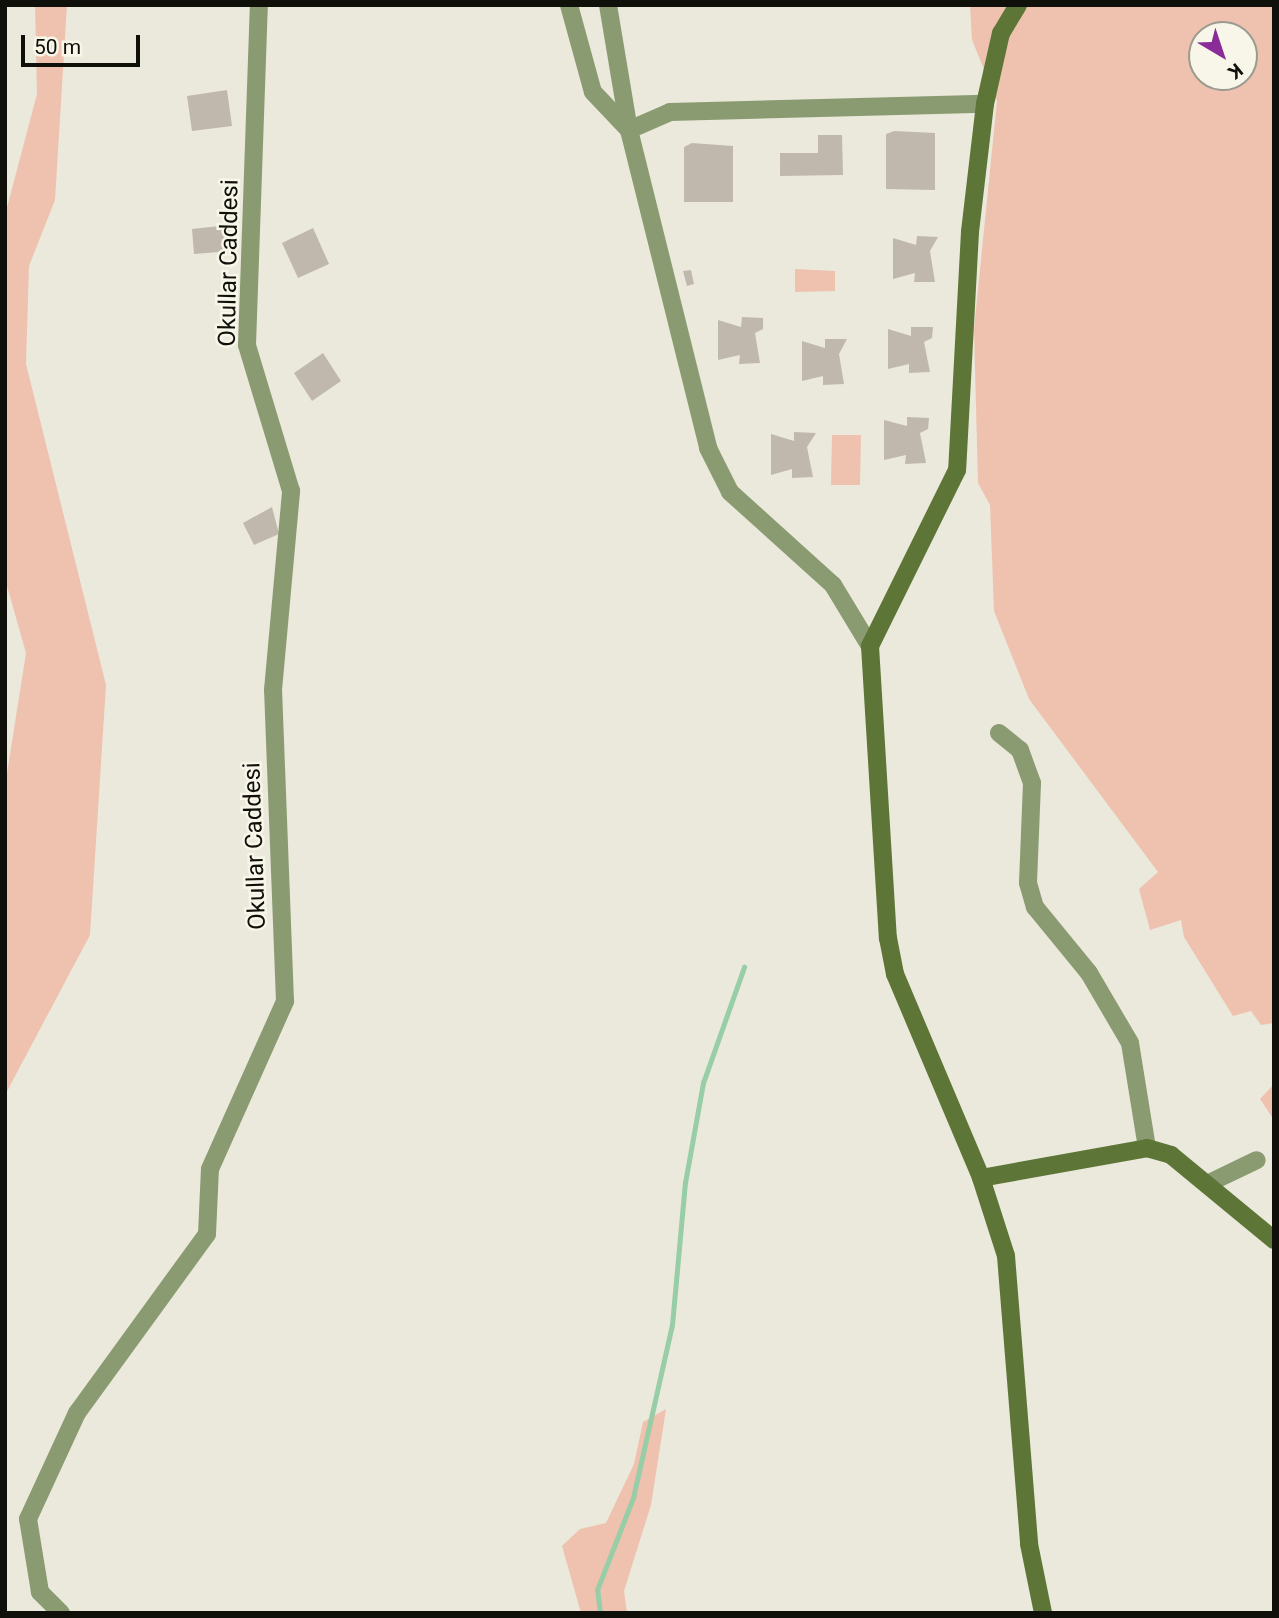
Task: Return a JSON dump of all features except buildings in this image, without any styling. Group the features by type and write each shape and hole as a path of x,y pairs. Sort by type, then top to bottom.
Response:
{"street":[{"name":"Okullar Caddesi","path":"61,1613 40,1591 28,1519 77,1413 207,1234 210,1169 285,1000 273,690 291,491 247,345 259,5"},
{"path":"569,5 593,92 629,130"},
{"path":"608,5 629,130 708,448 730,492 833,585 870,646 895,974 981,1178 1006,1256 1030,1544 1043,1613"},
{"path":"870,646 957,470 970,232 985,104 1001,33 1018,5"},
{"path":"629,130 670,112 985,104"},
{"path":"999,733 1020,750 1032,783 1028,883 1035,907 1089,973 1130,1043 1147,1148"},
{"path":"981,1178 1147,1148 1171,1155 1274,1240"},
{"path":"1207,1184 1257,1160"}],"shaded area":[{"path":"35,5 67,5 55,200 29,266 26,364 106,685 90,935 5,1095 5,786 26,653 5,579 5,215 37,94"},
{"path":"970,5 1274,5 1274,1023 1261,1025 1251,1011 1233,1016 1184,937 1181,920 1150,930 1139,889 1158,872 1029,699 994,611 990,505 978,483 974,329 997,101 972,40"},
{"path":"795,269 835,271 835,291 795,292"},
{"path":"832,435 861,435 860,485 831,485"},
{"path":"1274,1084 1274,1120 1260,1099"},
{"path":"666,1409 651,1505 624,1591 627,1613 581,1613 562,1546 580,1529 606,1523 634,1464 643,1422"}],"waterway":[{"path":"600,1613 597,1590 633,1498 672,1325 685,1183 703,1083 744,967"}]}
